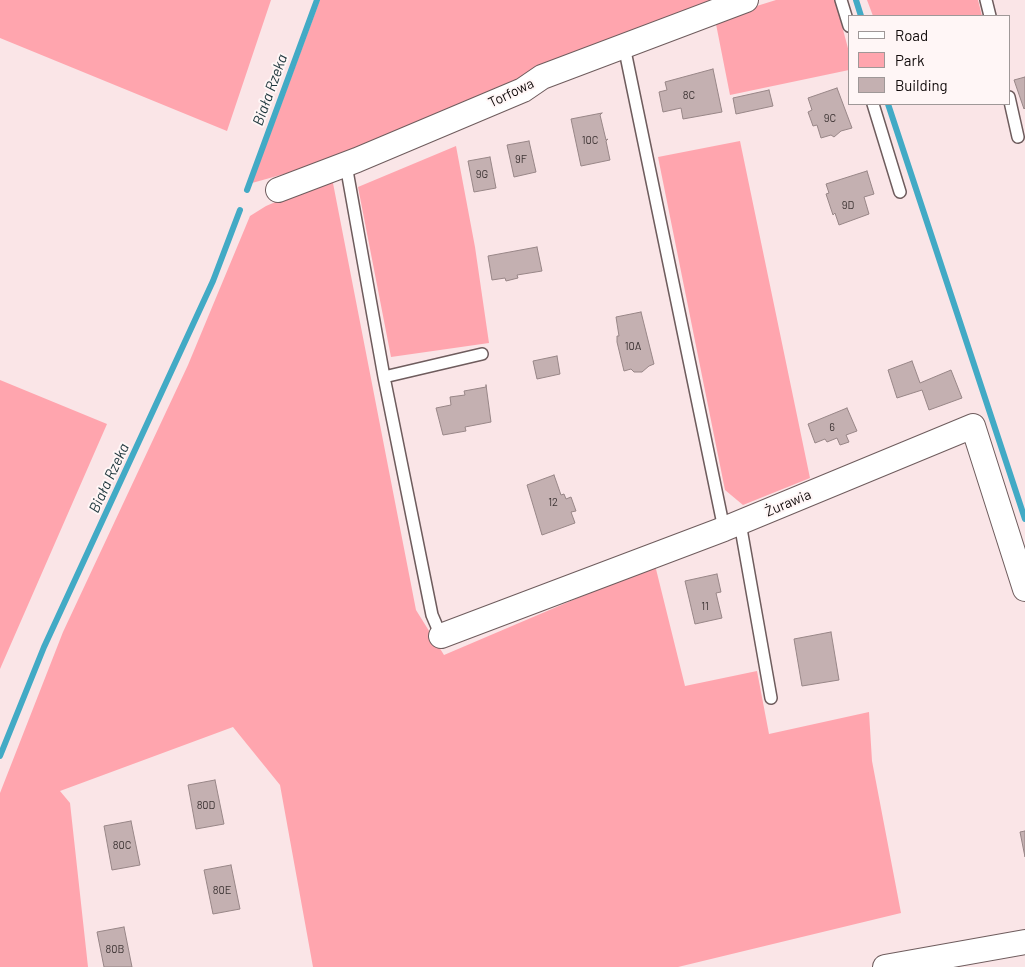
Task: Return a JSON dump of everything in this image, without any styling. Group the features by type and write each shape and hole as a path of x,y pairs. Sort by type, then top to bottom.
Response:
{"street":[{"name":"Torfowa","path":"278,190 346,164 523,90 542,77 746,0"},
{"name":"Żurawia","path":"441,636 732,526 973,426 1025,589"},
{"path":"885,967 1025,942"}],"lane":[{"path":"840,0 848,23"},
{"path":"986,0 990,15"},
{"path":"624,46 770,698"},
{"path":"1010,101 1018,137"},
{"path":"873,105 900,192"},
{"path":"346,164 384,377 432,615 441,636"},
{"path":"384,377 482,354"}],"green space":[{"path":"0,0 271,0 227,131 0,38"},
{"path":"320,0 722,0 327,162 252,183"},
{"path":"776,0 835,0 848,48 848,70 730,95 715,19"},
{"path":"867,0 978,0 982,15 873,15"},
{"path":"740,141 810,478 743,505 725,490 658,157"},
{"path":"456,146 475,247 489,343 391,357 358,187"},
{"path":"332,178 416,610 444,655 655,565 685,686 757,671 769,734 869,712 872,761 901,913 678,967 313,967 280,785 233,727 60,791 70,803 88,967 0,967 0,793 63,632 188,365 250,216 266,206"},
{"path":"0,380 107,424 0,669"}],"building":[{"path":"713,69 722,112 683,119 681,108 663,112 659,92 667,90 665,82"},
{"path":"1025,77 1025,108 1024,109 1014,80"},
{"path":"837,88 852,128 841,131 834,137 831,135 821,138 817,125 813,126 808,112 812,110 808,98"},
{"path":"769,90 773,106 736,114 733,98"},
{"path":"602,113 600,115 606,140 608,139 606,141 610,160 581,166 571,119"},
{"path":"529,141 536,172 514,177 507,145"},
{"path":"490,157 496,188 474,192 468,161"},
{"path":"867,171 874,194 864,197 869,214 839,225 835,213 833,215 826,194 829,193 826,184"},
{"path":"537,247 542,271 517,275 518,278 506,281 505,278 492,280 488,256"},
{"path":"641,312 654,364 642,372 634,372 631,369 624,371 617,342 617,336 619,336 616,317"},
{"path":"557,356 560,374 537,379 533,361"},
{"path":"912,361 920,383 951,370 962,398 929,410 922,390 897,398 888,370"},
{"path":"486,385 491,422 465,427 466,431 443,435 436,408 451,405 450,397 465,395 464,391 486,387"},
{"path":"847,408 857,431 846,435 849,442 840,445 837,438 827,442 825,439 815,443 808,424"},
{"path":"554,475 561,495 564,494 566,499 571,497 576,511 571,512 575,523 542,535 527,485"},
{"path":"717,574 721,592 716,593 722,618 695,624 685,581"},
{"path":"831,632 839,680 802,686 794,639"},
{"path":"215,780 224,824 196,829 188,785"},
{"path":"131,821 140,865 112,870 104,826"},
{"path":"1025,831 1025,857 1020,832"},
{"path":"231,865 240,909 213,914 204,870"},
{"path":"124,927 132,967 104,967 97,932"}],"waterway":[{"name":"Biała Rzeka","path":"247,190 317,0"},
{"path":"856,0 861,15"},
{"path":"888,105 1025,519"},
{"name":"Biała Rzeka","path":"0,756 44,647 213,281 240,210"}]}
